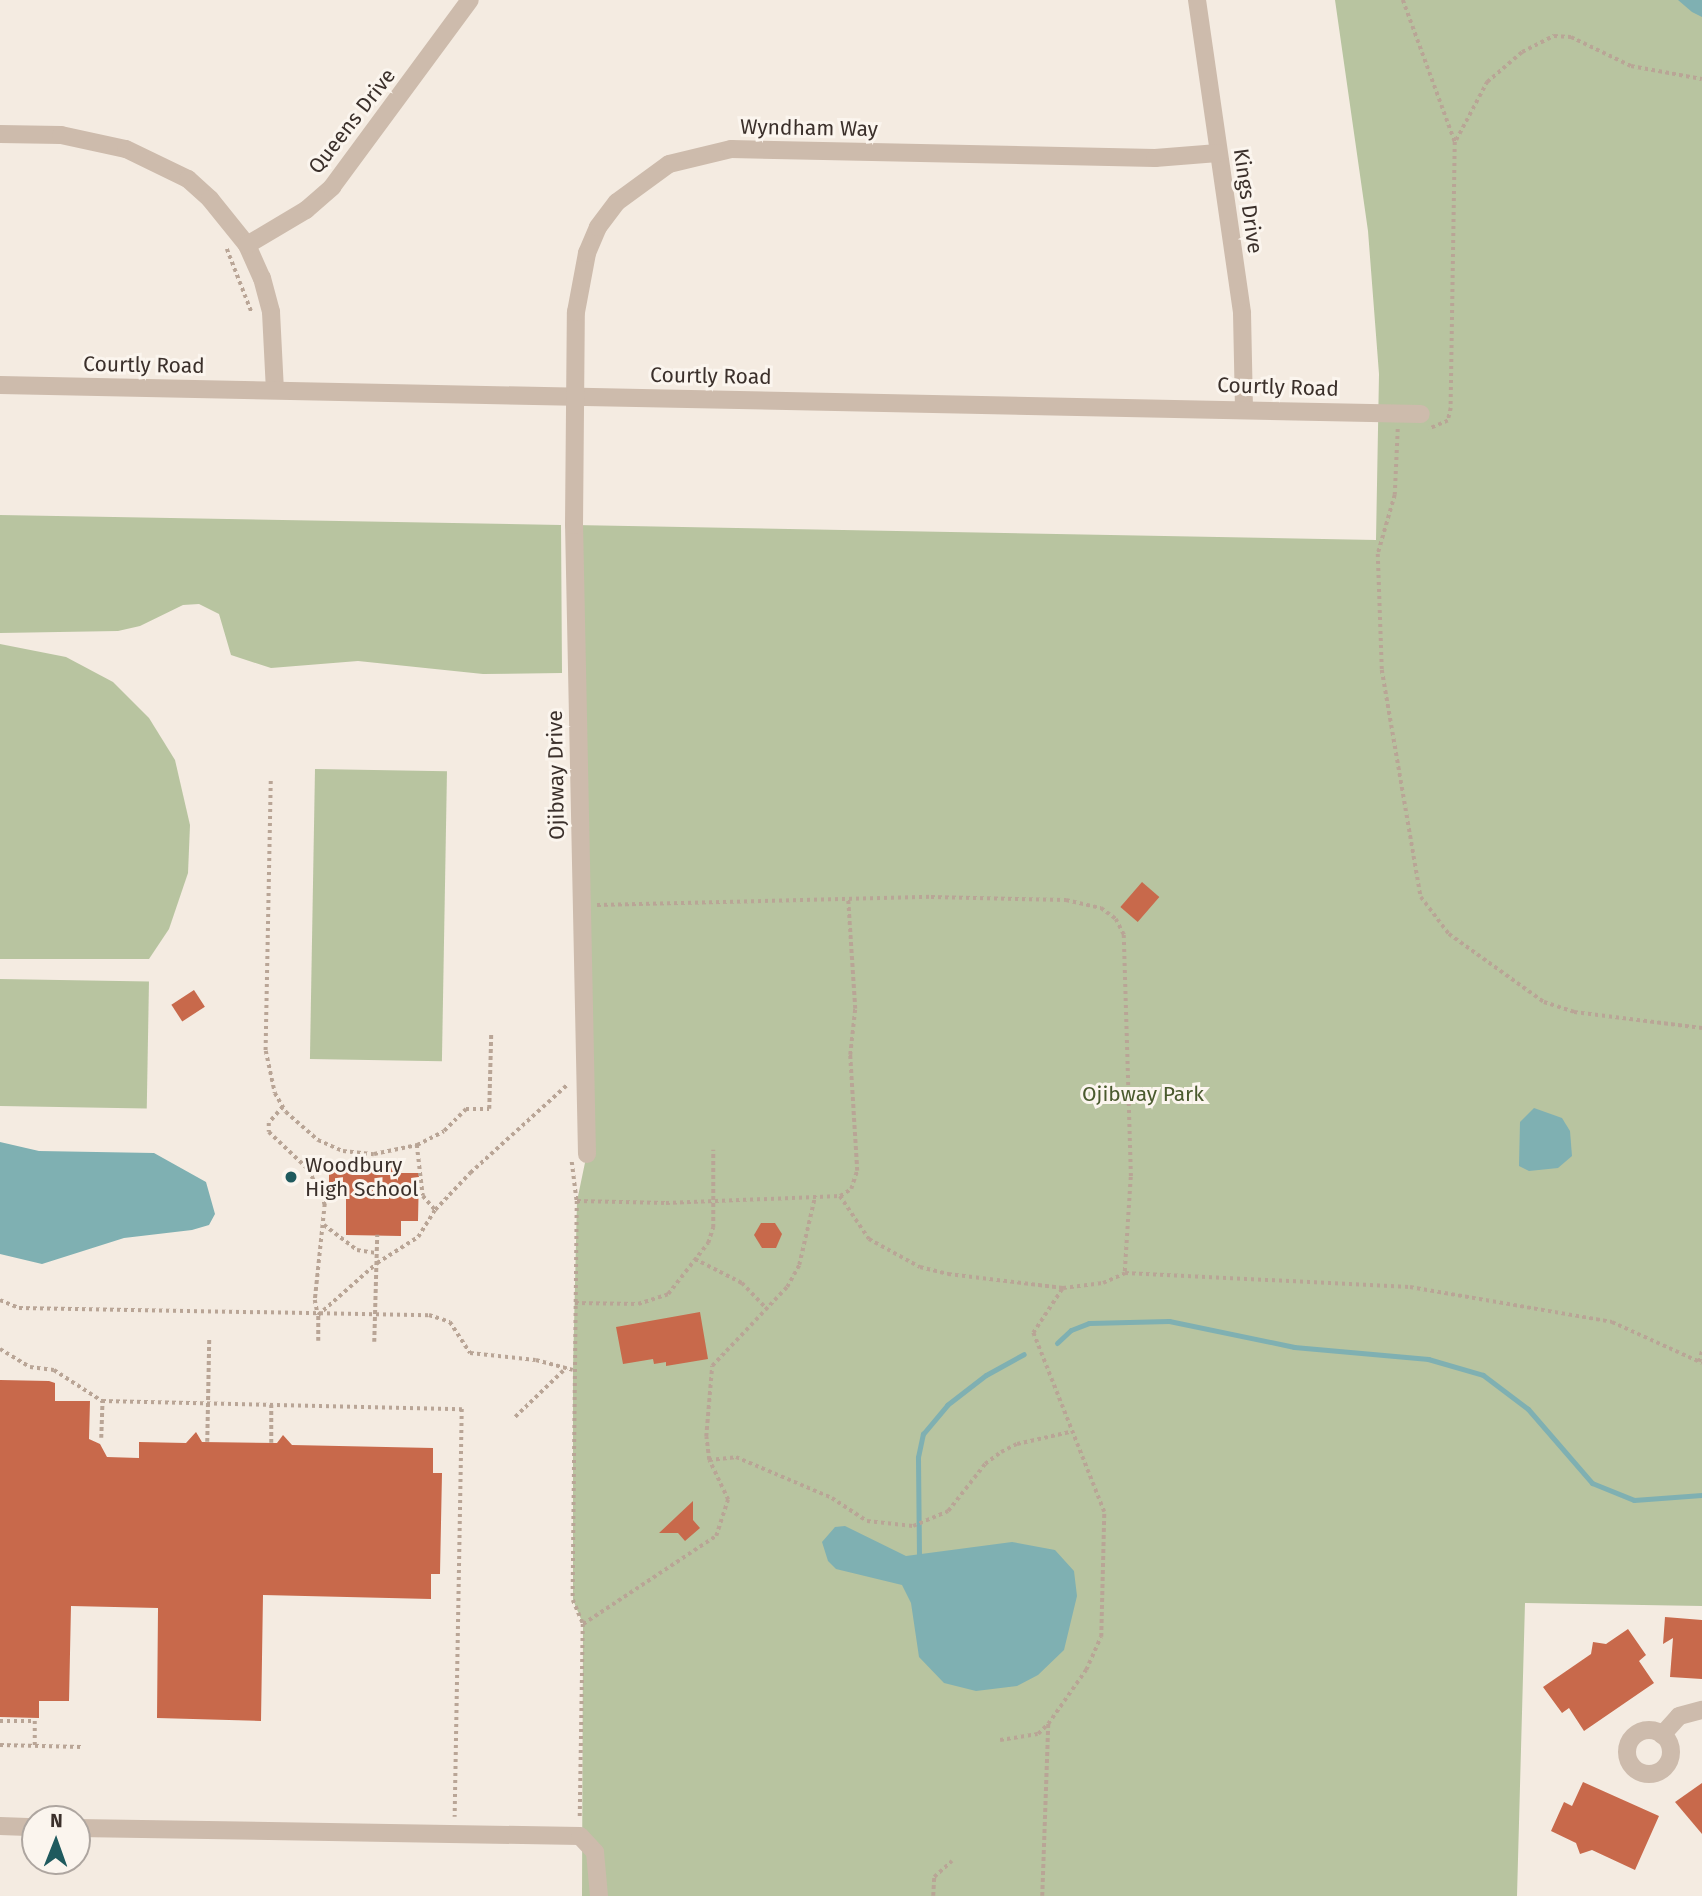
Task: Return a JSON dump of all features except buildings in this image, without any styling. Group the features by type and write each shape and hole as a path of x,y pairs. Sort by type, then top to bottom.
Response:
{"street":[{"name":"Queens Drive","path":"247,245 306,210 339,179 470,0"},
{"name":"Kings Drive","path":"1197,0 1241,313 1244,409"},
{"path":"0,134 92,139 155,160 210,199 247,245 271,312 275,390"},
{"name":"Wyndham Way","path":"576,396 576,312 586,253 598,227 617,202 669,164 732,149 1155,158 1218,153"},
{"name":"Courtly Road","path":"0,385 1244,409 1419,424"},
{"name":"Ojibway Drive","path":"576,396 587,1154"},
{"path":"1662,1735 1679,1716 1702,1710"},
{"path":"0,1826 21,1827"},
{"path":"91,1828 580,1836 595,1852 599,1896"}],"path":[{"path":"1403,0 1455,142 1451,408 1448,421 1437,429 1398,421 1395,495 1378,554 1382,670 1421,897 1449,934 1544,1002 1574,1012 1702,1028"},
{"path":"1455,142 1487,82 1522,52 1554,36 1571,37 1631,66 1702,79"},
{"path":"271,781 265,1031 271,1081 283,1107 305,1130 343,1151 374,1154 417,1145 444,1131 466,1109 489,1109 491,1033"},
{"path":"577,1201 636,1204 840,1195 851,1189 856,1171 850,1055 855,1009 848,900"},
{"path":"595,905 848,900 1066,900 1101,908 1115,919 1125,936 1131,1177 1125,1273"},
{"path":"318,1315 377,1263 418,1237 435,1210 517,1127 569,1083 584,1081"},
{"path":"283,1107 269,1123 269,1132 316,1181 325,1204 315,1300 318,1341"},
{"path":"417,1145 423,1196 435,1210"},
{"path":"575,1303 653,1302 668,1294 708,1243 715,1199 713,1150"},
{"path":"840,1195 869,1239 919,1266 987,1281 1063,1288 1103,1283 1125,1273 1351,1281 1461,1294 1612,1322 1701,1362 1702,1350"},
{"path":"583,1624 716,1536 728,1500 709,1460 706,1415 712,1366 724,1348 768,1310 799,1265 815,1196"},
{"path":"324,1225 357,1250 377,1253"},
{"path":"374,1342 377,1235"},
{"path":"695,1259 742,1283 768,1310"},
{"path":"1000,1740 1038,1734 1048,1724 1086,1670 1101,1637 1104,1512 1070,1432 1033,1333 1063,1288"},
{"path":"0,1300 19,1308 374,1314 440,1318 459,1331 470,1353 536,1360 573,1370"},
{"path":"207,1442 209,1339"},
{"path":"0,1349 30,1367 54,1370 102,1401 462,1409 455,1833"},
{"path":"516,1417 566,1368"},
{"path":"101,1438 102,1401"},
{"path":"271,1405 271,1443"},
{"path":"709,1460 736,1457 837,1501 867,1521 913,1526 948,1511 968,1485 1001,1452 1017,1444 1070,1432"},
{"path":"0,1721 35,1721 35,1746"},
{"path":"1042,1896 1048,1724"},
{"path":"0,1745 81,1747"},
{"path":"933,1896 934,1877 953,1861"}],"green space":[{"name":"Ojibway Park","path":"1335,0 1702,0 1702,1606 1525,1603 1517,1896 582,1896 583,1624 573,1600 573,1370 577,1201 587,1153 574,525 1376,540 1379,374 1368,231"},
{"path":"0,515 561,525 562,673 483,674 358,661 271,668 231,655 219,614 199,604 183,605 140,626 118,631 0,633"},
{"path":"0,644 66,657 113,682 149,718 175,760 190,825 188,873 169,929 149,959 0,959"},
{"path":"315,769 447,771 442,1061 310,1059"},
{"path":"0,979 149,982 147,1109 0,1106"}],"water":[{"path":"1678,0 1702,0 1702,17 1692,12"},
{"path":"1534,1108 1562,1118 1570,1131 1572,1156 1558,1168 1529,1171 1519,1166 1520,1122"},
{"path":"0,1142 39,1151 154,1153 206,1182 215,1214 209,1225 192,1230 124,1238 42,1264 0,1254"},
{"path":"845,1526 906,1556 1012,1542 1055,1550 1074,1571 1077,1596 1064,1650 1038,1675 1017,1686 976,1691 944,1683 919,1657 911,1603 902,1585 836,1569 828,1561 822,1542 835,1527"}],"waterway":[{"path":"1057,1343 1071,1330 1089,1323 1169,1321 1294,1347 1428,1359 1483,1375 1528,1409 1592,1483 1634,1500 1702,1495"},
{"path":"919,1555 918,1457 923,1434 947,1405 986,1375 1024,1354"}],"place":[{"name":"Woodbury High School","path":"291,1177"}]}
